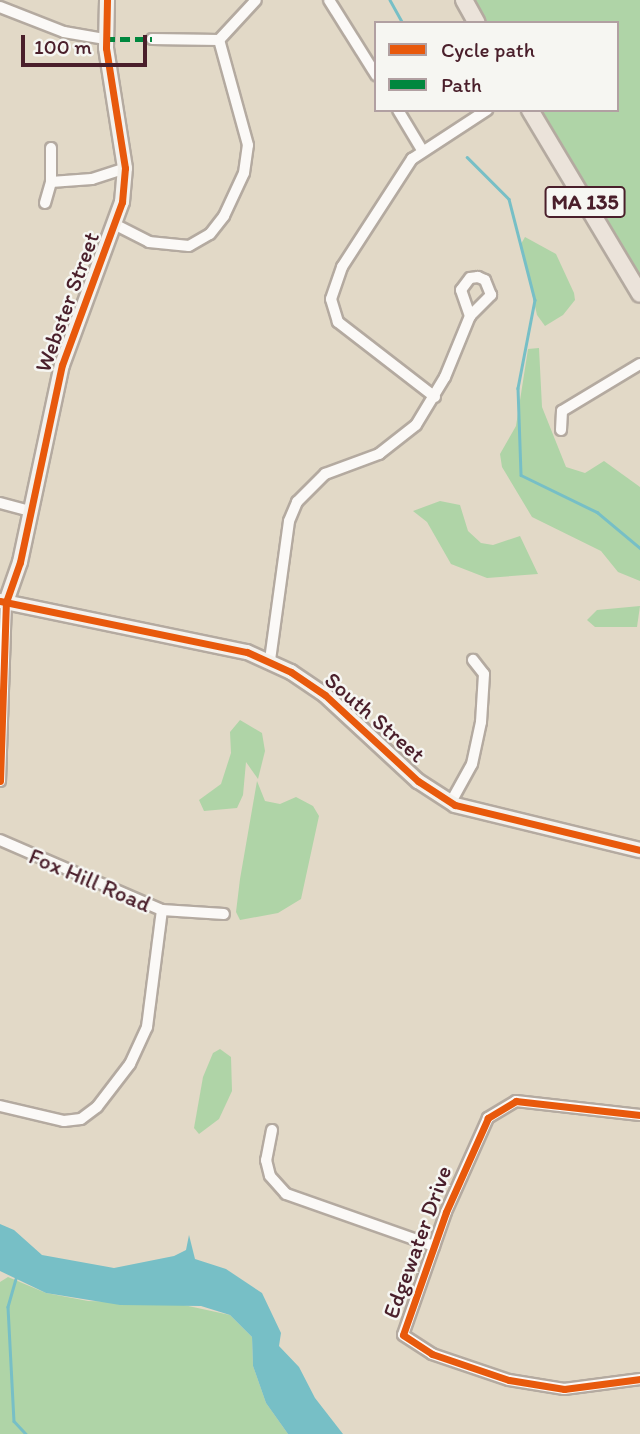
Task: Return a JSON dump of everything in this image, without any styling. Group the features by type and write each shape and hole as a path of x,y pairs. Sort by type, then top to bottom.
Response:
{"main road":[{"path":"464,0 476,21"},
{"name":"MA 135","path":"531,112 640,294"}],"street":[{"name":"Webster Street","path":"0,781 3,602 20,562 62,365 116,225 125,168 106,39 107,0"},
{"path":"152,39 219,40 256,0"},
{"path":"328,0 374,72"},
{"path":"0,7 71,34 106,39"},
{"path":"116,225 149,242 189,246 210,234 224,216 244,173 248,145 219,40"},
{"path":"399,112 422,150"},
{"path":"435,397 338,322 331,299 342,267 408,164 422,150 484,112"},
{"path":"45,203 51,182 51,148"},
{"path":"51,182 82,181 125,168"},
{"path":"270,660 289,521 297,502 325,474 399,442 435,397 470,316"},
{"path":"561,430 565,409 640,364"},
{"path":"0,503 29,511"},
{"name":"South Street","path":"3,602 247,652 270,660 324,695 418,781 451,802 471,811 640,850"},
{"path":"451,802 472,764 481,722 484,674 473,660"},
{"name":"Fox Hill Road","path":"0,840 162,910 224,914"},
{"path":"0,1105 64,1121 81,1119 97,1107 130,1064 147,1027 162,910"},
{"name":"Edgewater Drive","path":"640,1115 550,1103 505,1105 480,1131 434,1246 403,1335 432,1354 509,1380 564,1389 640,1378"},
{"path":"272,1129 266,1160 270,1175 286,1194 434,1246"}],"green space":[{"path":"473,0 640,0 640,277 540,112 619,112 619,21 486,21"},
{"path":"525,237 556,254 574,293 575,300 563,315 545,326 537,315 521,244"},
{"path":"539,348 542,407 566,467 585,473 604,461 640,487 640,581 618,572 601,551 532,517 502,467 500,454 516,426 528,349"},
{"path":"440,501 460,505 468,531 481,543 493,545 520,536 538,574 487,578 451,564 427,522 413,511"},
{"path":"640,606 637,627 595,627 587,620 597,610"},
{"path":"240,720 262,733 265,751 258,779 246,762 243,795 237,808 204,811 199,800 221,784 231,753 230,732"},
{"path":"257,781 265,801 280,804 296,797 313,806 319,816 301,899 278,913 240,920 236,912 240,879"},
{"path":"220,1049 231,1057 232,1091 219,1119 199,1134 194,1128 203,1077 213,1053"},
{"path":"8,1277 46,1293 88,1301 179,1304 230,1315 252,1337 253,1366 266,1403 288,1434 0,1434 0,1282"}],"water":[{"path":"0,1224 14,1230 42,1255 114,1268 174,1256 186,1250 189,1235 195,1259 226,1269 262,1293 281,1333 279,1346 299,1367 315,1398 343,1434 288,1434 266,1403 253,1366 252,1337 230,1315 201,1306 120,1305 46,1293 0,1271"}],"waterway":[{"path":"390,0 402,21"},
{"path":"467,157 509,199 535,300 518,388 521,475 597,512 640,548"},
{"path":"16,1279 8,1307 14,1421 26,1434"}],"marked path":[{"path":"105,39 152,39"}],"cycle path":[{"path":"0,781 6,602 20,562 62,365 122,202 125,168 106,48 107,0"},
{"path":"0,601 247,652 291,672 325,695 418,781 455,805 640,850"},
{"path":"640,1115 516,1101 488,1118 446,1212 403,1335 432,1354 509,1380 564,1389 640,1379"}]}
